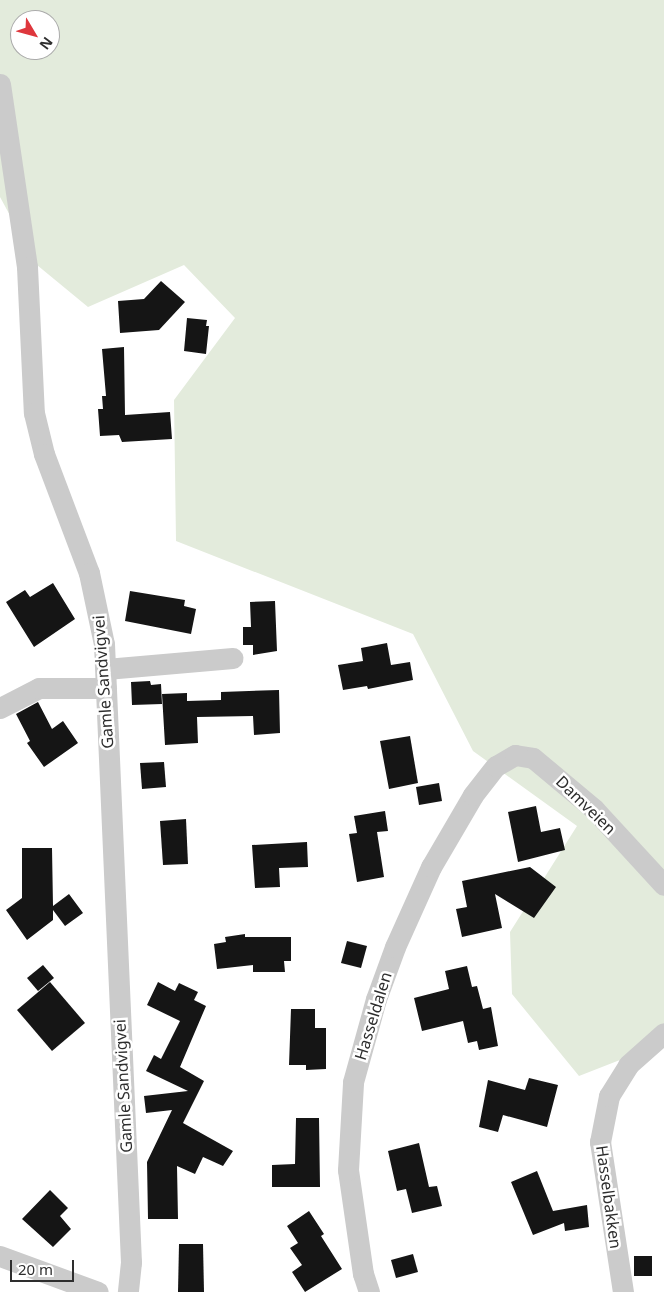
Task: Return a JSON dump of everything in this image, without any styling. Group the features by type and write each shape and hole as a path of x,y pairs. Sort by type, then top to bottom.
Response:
{"street":[{"name":"Gamle Sandvigvei","path":"0,84 7,184 27,267 34,413 44,454 89,573 99,609 106,678 131,1262 128,1292"},
{"path":"0,708 39,688 233,658"},
{"name":"Damveien","path":"496,766 515,755 533,758 594,809 664,885"},
{"name":"Hasseldalen","path":"368,1292 363,1274 348,1170 353,1082 376,999 411,912 457,820 496,766"},
{"name":"Hasselbakken","path":"624,1292 600,1142 609,1096 628,1065 664,1033"},
{"path":"0,1256 98,1292"}],"green space":[{"path":"0,0 664,0 664,1034 625,1058 579,1076 512,994 510,932 577,826 473,751 413,634 176,541 174,400 235,318 184,265 88,307 37,265 0,197"}],"building":[{"path":"161,281 185,302 159,330 120,333 118,301 144,299"},
{"path":"187,318 207,320 206,326 209,326 206,354 184,351"},
{"path":"124,347 125,415 170,412 172,439 122,442 119,435 100,436 98,409 103,409 102,396 106,396 102,349"},
{"path":"53,583 75,619 34,647 6,602 25,590 30,597"},
{"path":"130,591 185,600 184,606 196,609 191,634 125,621"},
{"path":"275,601 277,651 253,655 253,645 243,645 243,627 251,627 250,602"},
{"path":"387,643 391,665 410,662 413,680 368,689 367,686 343,690 338,665 363,661 361,648"},
{"path":"150,681 151,685 161,684 162,704 132,705 131,682"},
{"path":"279,690 280,733 254,735 253,716 197,717 198,743 165,745 162,694 187,693 187,701 221,700 221,692"},
{"path":"38,702 52,729 63,721 78,743 44,767 27,743 30,741 16,714"},
{"path":"410,736 418,783 389,789 380,741"},
{"path":"164,762 166,787 142,789 140,763"},
{"path":"439,783 442,801 419,805 416,787"},
{"path":"536,806 541,832 560,828 565,850 518,862 508,812"},
{"path":"385,811 388,831 377,832 384,877 357,882 349,834 357,833 354,816"},
{"path":"186,819 188,864 163,865 160,821"},
{"path":"307,842 308,867 279,868 280,887 255,888 252,845"},
{"path":"22,848 52,848 53,906 69,894 83,913 65,926 53,910 53,920 27,940 6,910 22,898"},
{"path":"530,867 556,887 534,918 495,894 502,928 462,937 456,909 467,907 462,881"},
{"path":"245,934 245,937 291,937 291,961 284,961 285,972 253,972 253,965 217,969 214,944 226,942 225,937"},
{"path":"347,941 367,946 361,968 341,963"},
{"path":"43,965 54,978 38,991 27,978"},
{"path":"467,966 472,987 477,986 483,1009 491,1007 498,1046 479,1050 477,1041 468,1043 463,1021 422,1031 414,998 449,989 445,971"},
{"path":"50,982 85,1023 52,1051 17,1010"},
{"path":"158,982 175,991 179,983 198,992 194,1000 206,1006 180,1067 204,1081 183,1123 233,1151 223,1166 203,1157 195,1174 177,1166 178,1219 148,1219 147,1162 172,1110 146,1113 144,1096 188,1091 146,1071 154,1055 161,1059 180,1021 147,1005"},
{"path":"291,1009 315,1009 315,1028 326,1028 326,1069 306,1070 306,1065 289,1065"},
{"path":"529,1078 558,1085 547,1127 503,1115 498,1132 479,1127 488,1080 525,1090"},
{"path":"296,1118 319,1118 320,1187 272,1187 272,1165 295,1164"},
{"path":"419,1143 429,1187 437,1186 442,1206 412,1213 406,1189 397,1191 388,1151"},
{"path":"537,1171 553,1211 587,1205 589,1227 565,1231 564,1223 533,1235 511,1182"},
{"path":"50,1190 68,1208 60,1216 71,1229 53,1247 22,1219"},
{"path":"309,1211 324,1234 321,1236 342,1269 305,1292 292,1272 302,1265 290,1248 298,1243 287,1226"},
{"path":"179,1244 203,1244 204,1292 178,1292"},
{"path":"413,1254 418,1272 396,1278 391,1260"},
{"path":"634,1256 652,1256 652,1276 634,1276"}]}
